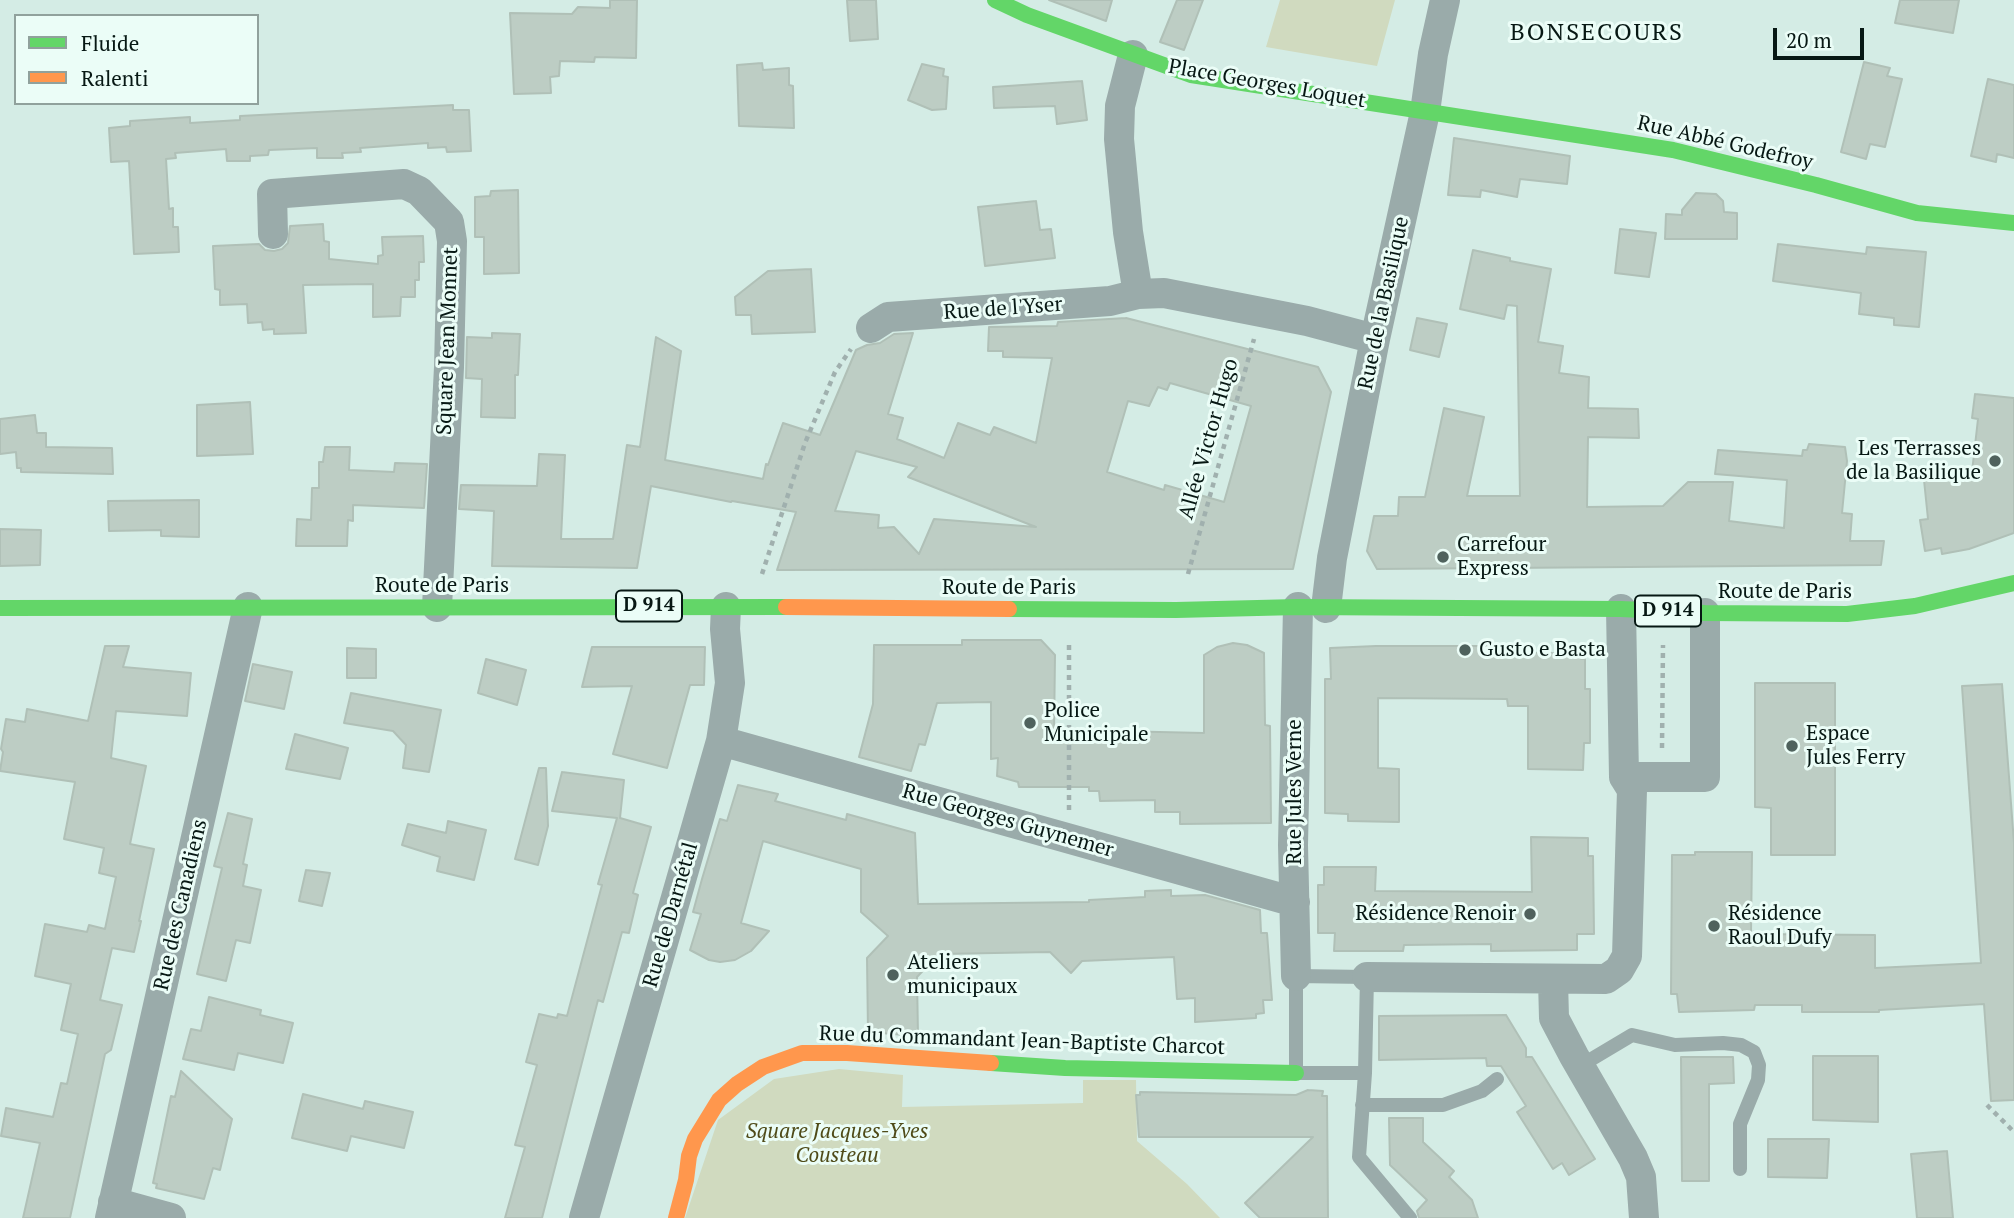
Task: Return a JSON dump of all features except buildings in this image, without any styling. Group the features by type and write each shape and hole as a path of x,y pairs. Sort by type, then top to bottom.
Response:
{"main road":[{"name":"Place Georges Loquet","path":"995,0 1027,15 1191,75 1425,112"},
{"name":"Rue Abbé Godefroy","path":"1425,112 1673,150 1917,213 2014,223"},
{"name":"Route de Paris","path":"0,608 1621,609 1705,613 1847,614 1915,607 2012,586"},
{"name":"Rue du Commandant Jean-Baptiste Charcot","path":"676,1218 686,1180 688,1156 695,1139 719,1100 737,1084 764,1067 802,1053 847,1053 1065,1068 1296,1073"}],"street":[{"name":"Rue de la Basilique","path":"1312,608 1332,558 1425,112 1433,54 1445,0"},
{"path":"1133,55 1120,106 1119,139 1128,232 1138,294 1164,293 1307,321 1376,339"},
{"name":"Square Jean Monnet","path":"273,234 272,194 404,184 419,191 449,222 452,241 449,367 437,607"},
{"name":"Rue de l'Yser","path":"871,328 888,317 1110,301 1138,294"},
{"name":"Rue des Canadiens","path":"171,1218 112,1210 248,607"},
{"name":"Rue de Darnétal","path":"584,1218 721,741 730,683 726,607"},
{"name":"Rue Jules Verne","path":"1296,976 1294,803 1312,608"},
{"path":"1367,977 1606,979 1619,970 1627,956 1632,790 1624,777 1621,609"},
{"path":"1624,777 1705,777 1705,613"},
{"name":"Rue Georges Guynemer","path":"721,741 1295,902"},
{"path":"1553,980 1554,1018 1633,1158 1641,1177 1644,1218"}],"lane":[{"path":"1365,1073 1296,1073 1296,976 1367,977 1365,1073 1359,1157 1410,1218"},
{"path":"1580,1066 1632,1034 1675,1045 1741,1045 1754,1052 1759,1065 1758,1080 1740,1124 1740,1169"},
{"path":"1362,1105 1443,1105 1482,1091 1497,1079"}],"path":[{"name":"Allée Victor Hugo","path":"1188,574 1262,312"},
{"path":"762,574 824,394 848,352 871,328"},
{"path":"1661,760 1663,640"},
{"path":"1069,648 1069,822"},
{"path":"1987,1105 2014,1132"}],"green space":[{"path":"1280,0 1395,0 1377,66 1266,47"},
{"name":"Square Jacques-Yves Cousteau","path":"839,1069 903,1075 902,1107 1083,1103 1083,1080 1136,1080 1137,1141 1187,1184 1220,1218 685,1218 718,1120 774,1079"}],"traffic: fast":[{"path":"995,0 1027,15 1191,75 1673,150 1917,213 2014,223"},
{"path":"1009,609 1176,610 1298,607 1621,609 1705,613 1847,614 1915,606 2014,583"},
{"path":"0,608 786,607"},
{"path":"991,1063 1065,1068 1296,1073"}],"traffic: slow":[{"path":"786,607 1009,609"},
{"path":"676,1218 695,1139 719,1100 763,1067 802,1053 847,1053 991,1063"}],"place":[{"name":"Les Terrasses de la Basilique","path":"1995,461"},
{"name":"Carrefour Express","path":"1443,557"},
{"name":"Gusto e Basta","path":"1465,650"},
{"name":"Police Municipale","path":"1030,723"},
{"name":"Espace Jules Ferry","path":"1792,746"},
{"name":"Résidence Renoir","path":"1530,914"},
{"name":"Résidence Raoul Dufy","path":"1714,926"},
{"name":"Ateliers municipaux","path":"893,975"}],"district":[{"name":"BONSECOURS","path":"1597,33"}]}
